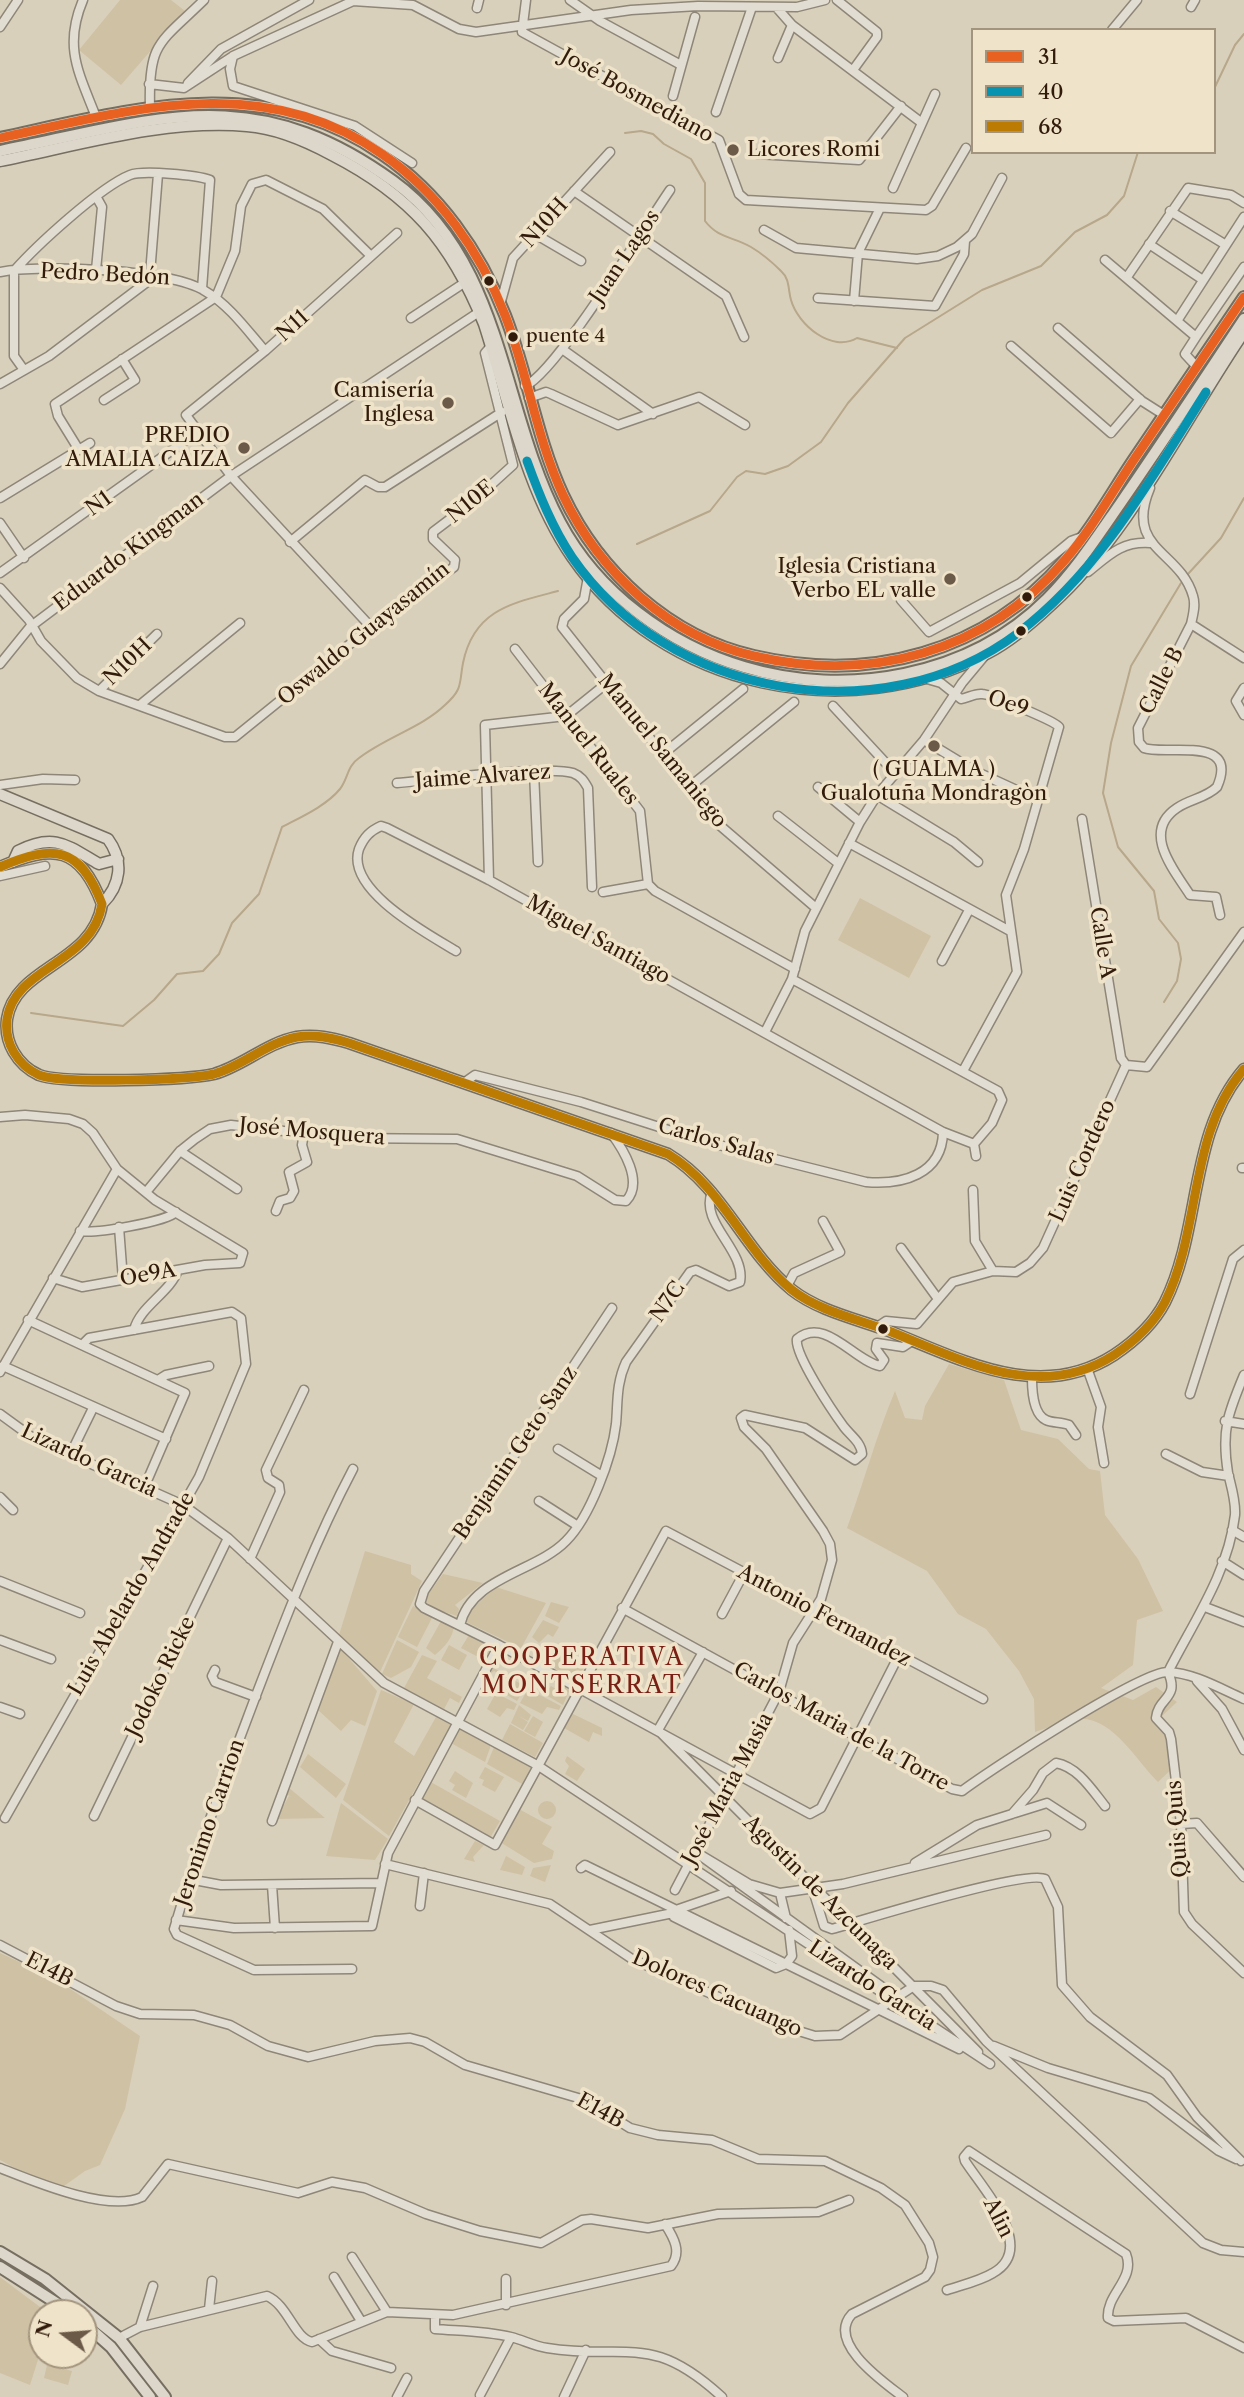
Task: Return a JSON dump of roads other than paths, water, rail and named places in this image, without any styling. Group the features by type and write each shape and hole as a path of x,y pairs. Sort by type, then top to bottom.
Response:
{"highway":[{"path":"0,138 150,107 248,104 305,112 381,153 426,191 471,248 500,305 562,494 597,550 624,581 665,616 709,643 793,665 863,666 931,652 961,640 1015,607 1059,566 1082,537 1244,297"},
{"path":"0,151 177,115 215,114 288,125 357,158 390,178 421,205 451,242 476,285 499,343 551,503 586,561 639,614 683,643 709,656 775,677 814,681 867,680 894,678 920,671 958,657 990,641 1044,602 1088,550 1244,318"},
{"path":"0,2252 45,2279 119,2338 165,2397"},
{"path":"0,2267 50,2299"},
{"path":"98,2335 111,2347 150,2397"}],"main road":[{"path":"0,161 173,128 247,126 277,132 313,145 351,165 407,203 454,262 479,312 542,504 572,558 623,614 652,636 729,675 781,687 861,690 922,679 987,653 1021,631 1077,580 1155,472 1244,332"},
{"path":"0,794 104,836 114,847 118,859 117,883 78,948 22,989 10,1007 6,1027 11,1047 19,1061 40,1075 57,1079 196,1077 218,1073 286,1040 318,1036 349,1043 668,1154 693,1170 787,1286 811,1301 989,1370 1031,1378 1076,1373 1107,1360 1141,1335 1164,1302 1181,1258 1211,1126 1223,1097 1244,1069"},
{"path":"13,862 18,851 50,841 70,846 99,864 118,859"},
{"path":"0,867 46,853 66,856 87,871 102,904"}],"street":[{"path":"0,27 18,0"},
{"path":"83,0 72,32 74,58 96,117"},
{"path":"150,107 149,84 153,53 204,0"},
{"path":"184,88 221,49 309,0"},
{"path":"522,27 526,0"},
{"path":"569,0 592,16 681,65"},
{"path":"149,84 184,88 233,56 353,1 413,5 468,32 684,6 777,8 825,0"},
{"path":"837,0 877,32 853,70"},
{"path":"1114,28 1137,0"},
{"path":"716,112 752,6"},
{"path":"777,8 792,25 922,122"},
{"path":"673,96 695,17"},
{"path":"778,58 792,25"},
{"name":"José Bosmediano","path":"522,27 525,34 719,140 738,194 746,200 918,212 932,206 966,148"},
{"path":"233,56 230,69 233,86 305,112 355,126 412,163"},
{"path":"893,188 935,94"},
{"path":"757,154 859,160 901,106"},
{"name":"N10H","path":"500,305 509,265 610,152"},
{"path":"0,383 24,370 141,287 150,274 158,174"},
{"path":"24,370 14,356 14,271 34,248 129,175 158,174 210,180 202,289"},
{"path":"818,298 935,306 964,254 965,241 1002,178"},
{"path":"79,450 58,416 55,404 216,297 235,251 245,193 258,180 266,180 323,209 372,256"},
{"path":"1127,277 1188,188 1231,195 1244,202"},
{"name":"Juan Lagos","path":"525,386 538,380 562,349 670,190"},
{"path":"574,191 726,296 744,337"},
{"path":"96,270 102,207 97,198"},
{"path":"854,301 858,253 880,208"},
{"path":"1170,211 1226,245"},
{"path":"1177,321 1244,217"},
{"path":"764,230 796,248 917,259 938,256 965,241"},
{"name":"N11","path":"197,433 186,415 265,351 397,233"},
{"path":"535,234 580,261"},
{"path":"1149,244 1203,280"},
{"path":"1105,260 1196,337"},
{"path":"1197,367 1185,354 1244,267"},
{"name":"Pedro Bedón","path":"0,272 96,270 180,278 216,297 265,351"},
{"path":"411,318 464,283"},
{"name":"Eduardo Kingman","path":"0,664 30,626 231,476 479,312"},
{"path":"1058,328 1140,399 1164,415"},
{"path":"290,542 365,480 378,487 385,487 502,412 485,354 491,346"},
{"path":"1011,346 1111,433 1140,399"},
{"path":"562,349 653,414"},
{"path":"104,400 135,380 121,359"},
{"path":"529,398 542,393 551,394 618,425 699,397 745,425"},
{"name":"N10E","path":"433,532 508,471 513,462 502,412"},
{"path":"197,433 290,542 371,627"},
{"name":"N1","path":"0,573 197,433"},
{"path":"0,498 90,443"},
{"name":"Calle B","path":"1155,472 1142,514 1150,543 1191,591 1195,605 1191,624 1138,727 1138,735 1144,748 1152,751 1190,748 1208,753 1221,769 1217,787 1176,808 1163,827 1160,846 1190,895 1216,897 1220,915"},
{"path":"0,523 24,558"},
{"name":"Oswaldo Guayasamín","path":"141,704 225,737 235,737 371,627 454,566 454,560 433,539 433,532"},
{"path":"901,600 929,632 1020,583 1071,541 1082,537"},
{"path":"1077,580 1117,547 1135,542 1150,543"},
{"name":"Manuel Samaniego","path":"588,577 584,599 561,623 717,823 816,908"},
{"path":"0,587 29,620 30,626 77,678 99,691 141,704 240,623"},
{"path":"1191,624 1244,658"},
{"name":"N10H","path":"99,691 157,634"},
{"name":"Manuel Ruales","path":"515,649 640,811 648,884"},
{"path":"765,1032 792,979 805,931 860,822 877,795 924,740 987,653"},
{"path":"922,679 941,683 955,695"},
{"path":"489,880 485,725 566,716 607,683"},
{"path":"663,754 743,688"},
{"path":"1244,688 1236,701 1244,715"},
{"name":"Oe9","path":"955,695 961,699 987,695 1009,706 1033,711 1059,727 1038,800"},
{"path":"688,788 794,702"},
{"path":"833,706 895,773"},
{"path":"924,740 975,771 1038,800 1006,895 1010,931 1018,963 1017,972 963,1071"},
{"path":"534,772 538,862"},
{"name":"Jaime Alvarez","path":"397,783 534,772 570,772 582,778 588,788 592,887"},
{"path":"0,785 43,779 75,780"},
{"path":"818,787 860,822"},
{"path":"877,795 954,842 978,862"},
{"path":"778,816 838,863"},
{"name":"Calle A","path":"1082,819 1121,1058 1126,1065"},
{"name":"Miguel Santiago","path":"456,951 400,917 370,887 359,871 358,853 365,837 381,826 387,828 489,880 943,1132 974,1144"},
{"path":"849,843 1010,931"},
{"path":"0,876 45,866"},
{"path":"603,892 648,884 654,891 795,969"},
{"path":"942,961 969,910"},
{"path":"1126,1065 1147,1067 1244,932"},
{"path":"792,979 963,1071 1002,1095 992,1123 974,1144 976,1156"},
{"name":"Luis Cordero","path":"877,1327 886,1321 917,1324 953,1282 993,1271 1016,1272 1030,1263 1043,1248 1100,1130 1126,1065"},
{"name":"Carlos Salas","path":"465,1082 475,1075 582,1102 703,1141 866,1182 887,1184 911,1177 935,1162 943,1146 943,1132"},
{"path":"0,1116 58,1118 83,1125 93,1133 117,1169 176,1212 168,1217 119,1227 80,1231"},
{"name":"José Mosquera","path":"146,1191 180,1151 211,1129 230,1125 368,1140 457,1139 577,1176 615,1200 626,1201 632,1187 628,1157 611,1133"},
{"path":"276,1211 280,1201 290,1198 294,1191 289,1172 307,1162 302,1145 304,1133"},
{"path":"180,1151 237,1189"},
{"path":"117,1169 1,1369 166,1440"},
{"path":"973,1191 975,1241 993,1271"},
{"name":"N7C","path":"460,1625 468,1606 482,1593 496,1582 541,1560 566,1542 578,1526 602,1476 614,1438 618,1379 626,1362 690,1272 696,1270 729,1286 740,1282 740,1267 709,1206 712,1192"},
{"name":"Oe9A","path":"53,1278 82,1287 178,1270 240,1263 243,1259 240,1249 176,1212"},
{"path":"787,1286 793,1273 840,1252 823,1221"},
{"path":"119,1227 123,1280"},
{"path":"901,1248 938,1299"},
{"path":"1189,1394 1201,1367 1233,1259 1244,1250"},
{"path":"83,1343 89,1338 134,1330 138,1320 174,1280 178,1270"},
{"name":"Benjamin Geto Sanz","path":"460,1625 424,1608 421,1598 612,1308"},
{"name":"Luis Abelardo Andrade","path":"5,1818 199,1477 246,1364 241,1318 236,1312 134,1330"},
{"path":"28,1320 83,1343 185,1393 144,1488"},
{"name":"José Maria Masia","path":"675,1890 779,1692 793,1643 813,1612 828,1581 832,1560 830,1544 766,1450 744,1427 741,1418 745,1415 759,1416 805,1428 855,1460 862,1454 859,1443 830,1405 797,1350 797,1339 807,1333 822,1334 880,1366 884,1360 876,1349 877,1343 903,1347 912,1341"},
{"path":"158,1380 166,1375 209,1366"},
{"path":"1087,1368 1101,1406 1098,1427 1104,1463"},
{"path":"1244,1375 1225,1421 1224,1443 1229,1476 1240,1509 1234,1518 1222,1562 1205,1607 1168,1672 1195,1679 1244,1699"},
{"path":"1031,1378 1034,1402 1039,1415 1049,1421 1069,1425 1076,1435"},
{"path":"250,1559 280,1492 279,1485 268,1478 266,1470 304,1390"},
{"path":"70,1455 93,1408"},
{"name":"Lizardo Garcia","path":"0,1414 33,1438 183,1505 228,1538 384,1683 537,1765 990,2064"},
{"path":"1225,1421 1244,1424"},
{"path":"558,1449 602,1476"},
{"path":"1166,1454 1202,1472 1229,1476"},
{"name":"Jeronimo Carrion","path":"352,1969 254,1970 177,1935 174,1929 203,1833 292,1600 331,1511 353,1469"},
{"path":"0,1497 13,1510"},
{"path":"538,1501 578,1526"},
{"path":"1232,1530 1244,1537"},
{"name":"Antonio Fernandez","path":"622,1608 666,1531 813,1612 982,1699"},
{"name":"Jodoko Ricke","path":"94,1816 228,1538"},
{"path":"1222,1562 1244,1575"},
{"path":"722,1614 744,1573"},
{"path":"0,1581 80,1613"},
{"path":"1205,1607 1244,1622"},
{"path":"415,1800 495,1845 622,1608"},
{"name":"Carlos Maria de la Torre","path":"622,1608 952,1789 962,1791 1133,1684 1168,1672"},
{"path":"460,1625 814,1815 821,1808 898,1657"},
{"path":"0,1640 51,1659"},
{"path":"272,1821 338,1642"},
{"path":"176,1920 234,1928 321,1925 368,1928 374,1921 385,1864 415,1800 499,1645"},
{"path":"658,1730 703,1652"},
{"path":"215,1670 212,1676 215,1682 256,1697"},
{"name":"Quis Quis","path":"1168,1672 1172,1681 1171,1695 1159,1707 1156,1718 1169,1732 1171,1739 1181,1824 1184,1912 1192,1924 1244,1973"},
{"path":"1195,1679 1222,1709 1244,1750"},
{"path":"0,1707 20,1714"},
{"name":"Agustin de Azcunaga","path":"658,1730 990,2064"},
{"path":"1012,1814 1033,1790 1043,1773 1056,1763 1065,1765 1084,1780 1105,1806"},
{"path":"912,1865 977,1825 1047,1803 1081,1825"},
{"path":"1181,1824 1197,1823 1244,1877"},
{"name":"Lizardo Garcia","path":"746,1885 780,1893 815,1889 1046,1835"},
{"name":"Lizardo Garcia","path":"694,1851 746,1885 895,1999"},
{"name":"Dolores Cacuango","path":"385,1864 550,1904 632,1959 800,2032 815,2036 840,2035 913,1987"},
{"path":"581,1868 585,1865 674,1912 678,1921 772,1967 786,1964 990,2064"},
{"path":"420,1906 424,1874"},
{"name":"Lizardo Garcia","path":"815,1889 824,1926 832,1929 993,1884 1035,1876 1045,1879 1058,1907 1062,1985 1090,2017 1167,2075 1197,2117 1243,2162"},
{"path":"189,1879 221,1885 339,1881 381,1883"},
{"path":"272,1885 275,1928"},
{"path":"590,1930 674,1912 746,1885"},
{"path":"780,1893 793,1950 786,1964"},
{"name":"E14B","path":"0,1945 116,2006 140,2014 194,2015 230,2025 268,2046 308,2057 385,2039 418,2040 465,2065 585,2100 630,2128 658,2135 712,2140 758,2159 825,2161 881,2188 905,2205 914,2217 929,2243 933,2257 930,2270 925,2277 852,2314 844,2322 843,2331 859,2357 903,2397"},
{"path":"913,1987 931,1986 948,1993 985,2041 1203,2242 1221,2250 1244,2252"},
{"path":"985,2041 1048,2068 1143,2095 1219,2151 1243,2162"},
{"name":"Alin","path":"947,2290 993,2273 1006,2263 1012,2253 1009,2231 965,2161 965,2153 972,2152 1126,2254 1127,2274 1108,2309 1108,2318 1114,2321 1186,2318 1244,2348"},
{"path":"0,2168 42,2187 117,2200 142,2197 168,2164 298,2193 332,2182 342,2183 365,2188 409,2208 480,2231 541,2243 582,2220 648,2228 718,2214 818,2213 849,2200"},
{"path":"119,2338 140,2327 267,2296 284,2307 307,2341 319,2339 387,2312 435,2315 506,2305 670,2266 676,2259 677,2250 665,2224"},
{"path":"352,2257 387,2312"},
{"path":"334,2277 361,2321"},
{"path":"506,2279 506,2305"},
{"path":"209,2309 212,2281"},
{"path":"140,2327 153,2287"},
{"path":"435,2315 435,2329 510,2337 544,2347 630,2350 666,2357 695,2374 722,2397"},
{"path":"480,2395 510,2337"},
{"path":"319,2339 332,2351 391,2368"},
{"path":"564,2397 586,2350"},
{"path":"397,2397 407,2378"}],"waterway":[{"path":"1216,85 1235,45 1244,34"},
{"path":"625,133 641,131 653,134 664,144 691,159 705,183 705,221 721,234 755,249 784,274 795,309 808,327 837,342 857,338 897,348"},
{"path":"637,544 710,511 737,477 746,471 765,474 788,466 821,442 848,403 905,338 982,290 1041,266 1075,232 1107,215 1124,196 1137,154"},
{"path":"1188,574 1221,538 1244,498"},
{"path":"1164,1002 1177,981 1181,959 1178,943 1159,919 1154,891 1118,847 1103,793 1111,743 1131,666 1181,583"},
{"path":"31,1013 123,1026 154,1000 177,974 203,971 219,954 232,923 259,894 282,827 328,801 343,785 352,765 359,758 436,713 455,695 468,645 486,620 511,605 558,591"}],"place":[{"name":"Licores Romi","path":"733,150"},
{"name":"puente 4","path":"513,337"},
{"name":"Camisería Inglesa","path":"448,403"},
{"name":"PREDIO AMALIA CAIZA","path":"244,448"},
{"name":"Iglesia Cristiana Verbo EL valle","path":"950,579"},
{"name":"( GUALMA ) Gualotuña Mondragòn","path":"934,746"}],"district":[{"name":"COOPERATIVA MONTSERRAT","path":"582,1672"}]}
